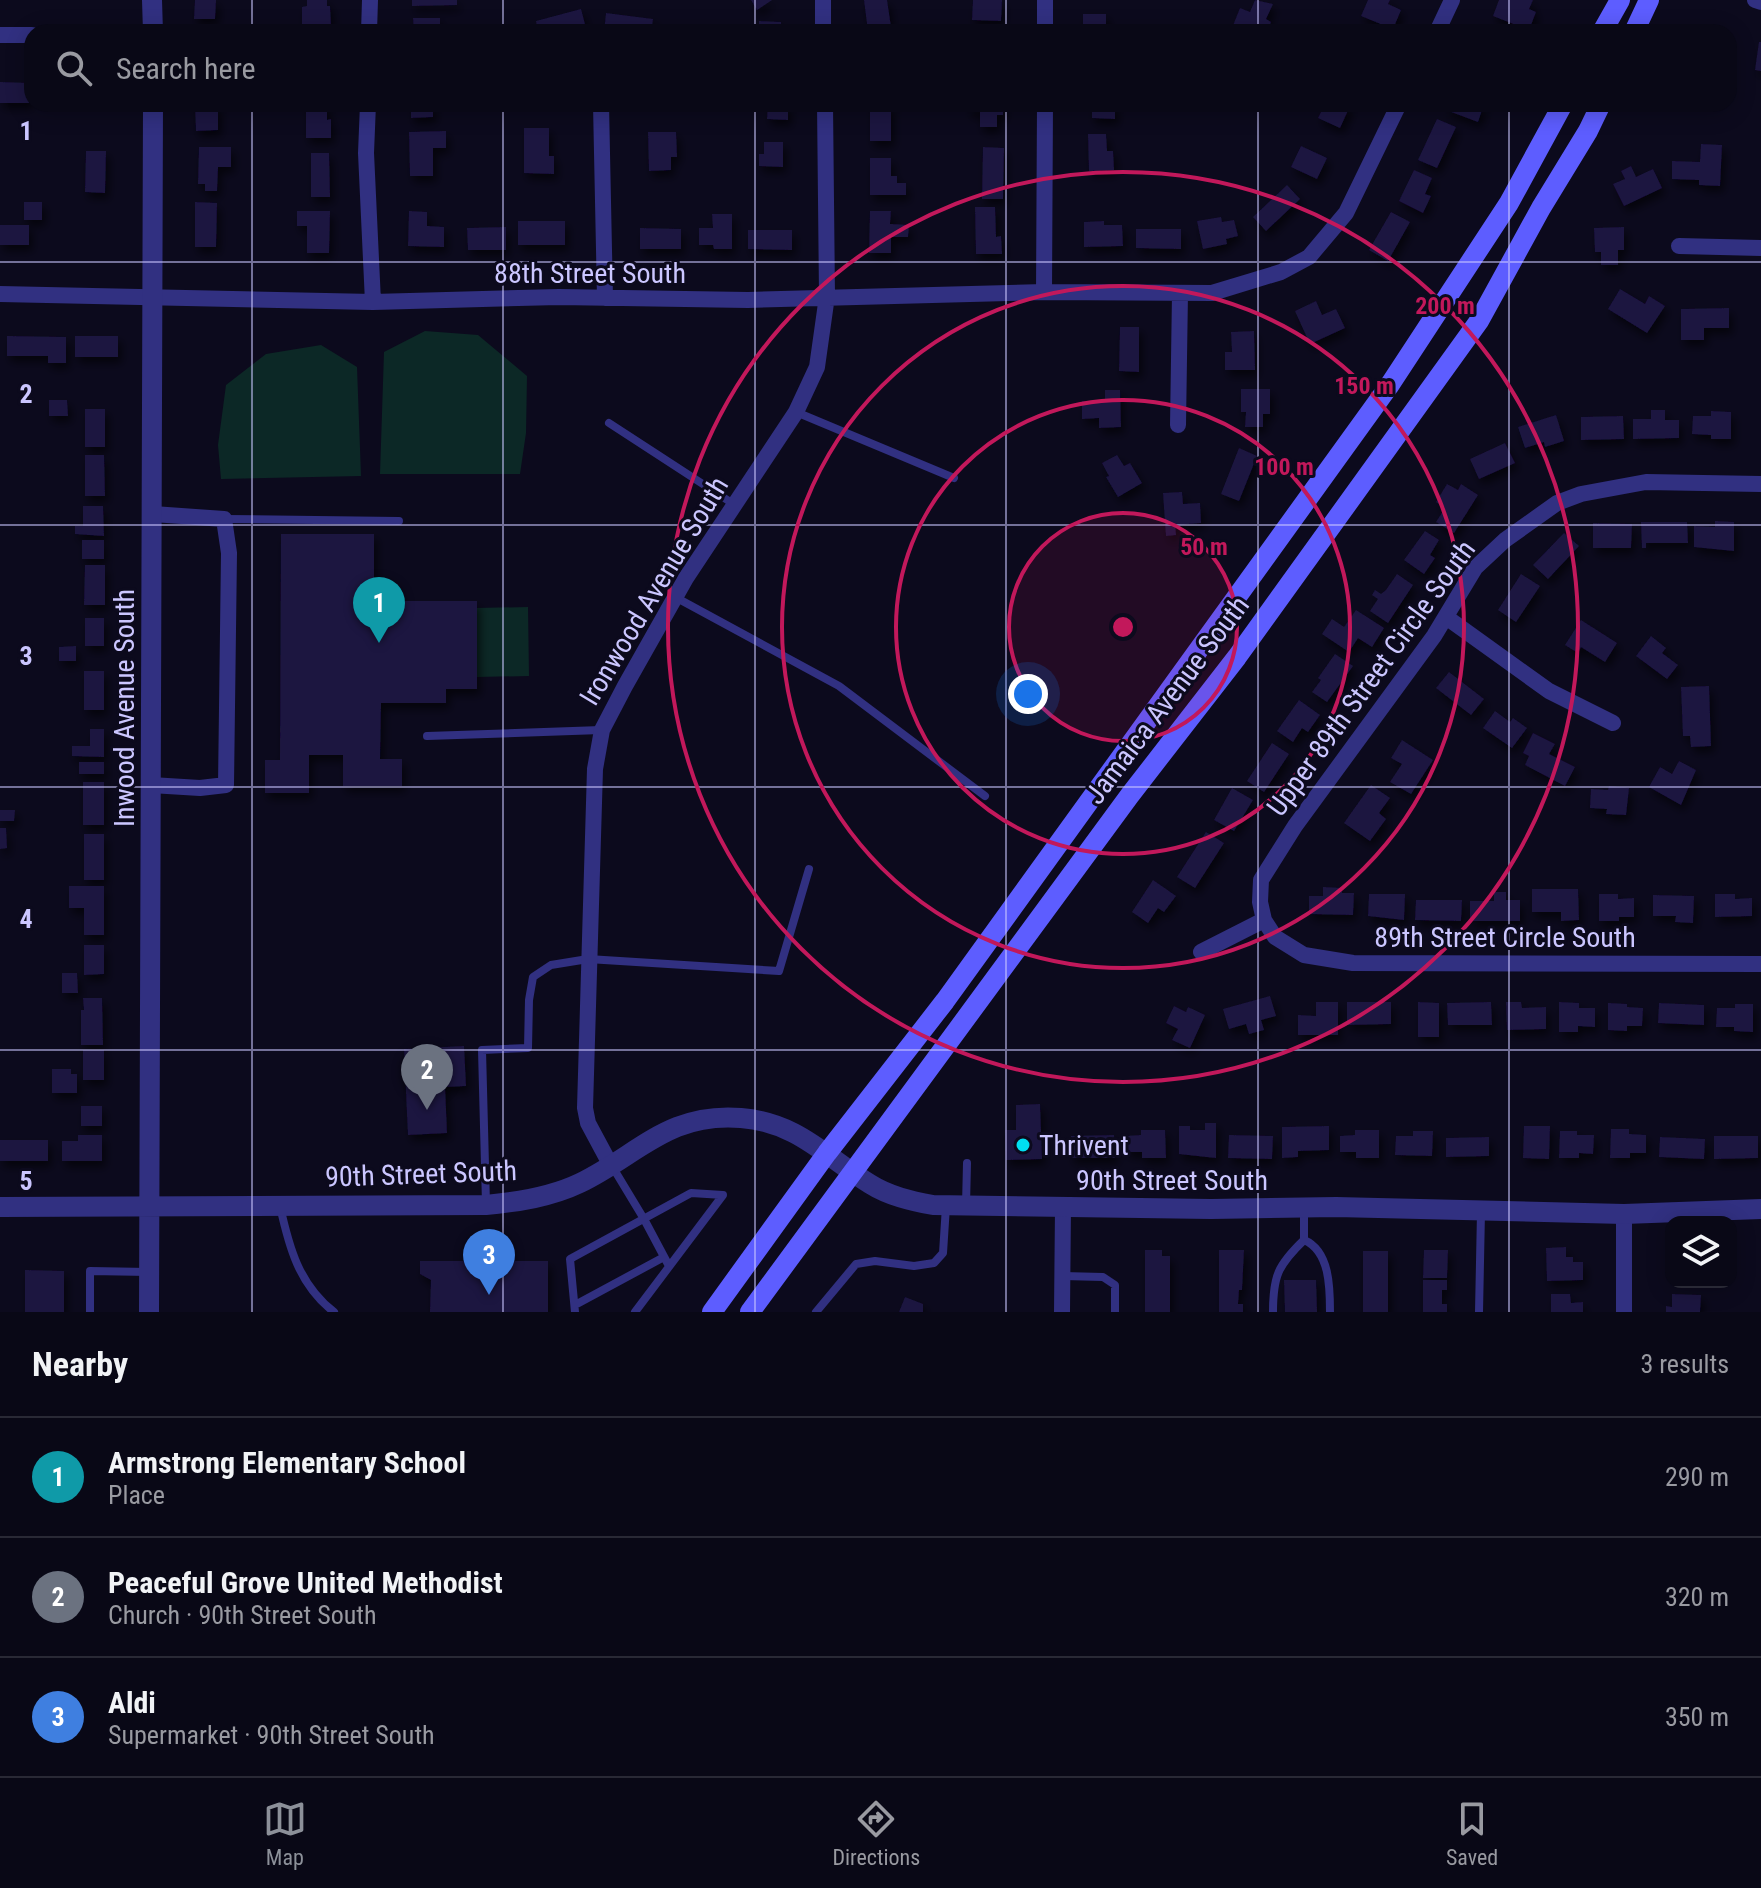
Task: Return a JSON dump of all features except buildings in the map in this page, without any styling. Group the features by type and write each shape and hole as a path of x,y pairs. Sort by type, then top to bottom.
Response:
{"main road":[{"path":"1606,24 1620,0"},
{"path":"1638,24 1649,0"},
{"name":"Jamaica Avenue South","path":"712,1312 827,1153 955,989 1389,386 1509,203 1559,112"},
{"name":"Jamaica Avenue South","path":"750,1312 1130,795 1237,657 1479,321 1597,112"}],"street":[{"path":"152,0 153,24"},
{"path":"369,24 370,0"},
{"path":"823,0 823,24"},
{"path":"1045,0 1045,24"},
{"path":"1441,24 1452,0"},
{"path":"1755,0 1761,2"},
{"path":"0,35 24,35"},
{"name":"Inwood Avenue South","path":"149,1312 153,112"},
{"path":"368,112 366,153 373,302"},
{"path":"601,112 605,298"},
{"name":"Ironwood Avenue South","path":"610,1164 588,1123 585,1108 595,769 602,730 675,597 796,412 817,367 827,296 825,112"},
{"path":"1044,292 1045,112"},
{"name":"88th Street South","path":"0,294 373,302 605,298 748,300 1044,292 1212,293 1281,272 1309,257 1346,213 1395,112"},
{"path":"1679,246 1761,248"},
{"path":"1178,425 1180,293"},
{"name":"Upper 89th Street Circle South","path":"1264,920 1260,902 1261,880 1295,826 1446,617 1475,568 1505,540 1557,503 1581,494 1646,482 1761,484"},
{"path":"151,785 200,788 226,785 229,553 224,519 153,514"},
{"path":"1446,617 1549,691 1613,723"},
{"path":"1201,952 1264,920"},
{"name":"89th Street Circle South","path":"1264,920 1275,937 1304,955 1353,963 1761,964"},
{"name":"90th Street South","path":"0,1207 514,1203 583,1182 653,1137 675,1128 696,1121 741,1118 783,1127 809,1140 853,1173 893,1195 912,1202 956,1206 1624,1214 1761,1209"},
{"path":"1062,1312 1063,1208"},
{"path":"1624,1214 1624,1312"}],"lane":[{"path":"796,412 954,478"},
{"path":"609,423 735,505"},
{"path":"224,519 399,521"},
{"path":"675,597 839,686 985,796"},
{"path":"427,736 602,730"},
{"path":"486,1205 482,1050 528,1048 533,977 551,965 588,959 779,971 809,869"},
{"path":"816,1312 856,1264 875,1261 914,1266 934,1263 943,1253 967,1163"},
{"path":"610,1164 669,1266"},
{"path":"635,1312 723,1195 691,1193 570,1259 575,1309 664,1257"},
{"path":"279,1205 297,1267 313,1293 334,1312"},
{"path":"1273,1312 1278,1268 1304,1240 1304,1208"},
{"path":"1479,1312 1481,1212"},
{"path":"1304,1240 1322,1258 1329,1276 1330,1312"},
{"path":"90,1312 90,1271 150,1272"},
{"path":"1063,1276 1103,1277 1115,1285 1115,1312"}],"green space":[{"path":"425,331 478,335 527,376 526,433 520,474 380,474 384,352"},
{"path":"321,345 357,367 361,476 221,479 218,445 226,385 266,354"},
{"path":"528,607 529,676 477,677 476,608"}],"place":[{"name":"Armstrong Elementary School","path":"379,643"},
{"name":"Peaceful Grove United Methodist","path":"427,1110"},
{"name":"Thrivent","path":"1023,1145"},
{"name":"Aldi","path":"489,1295"}]}
